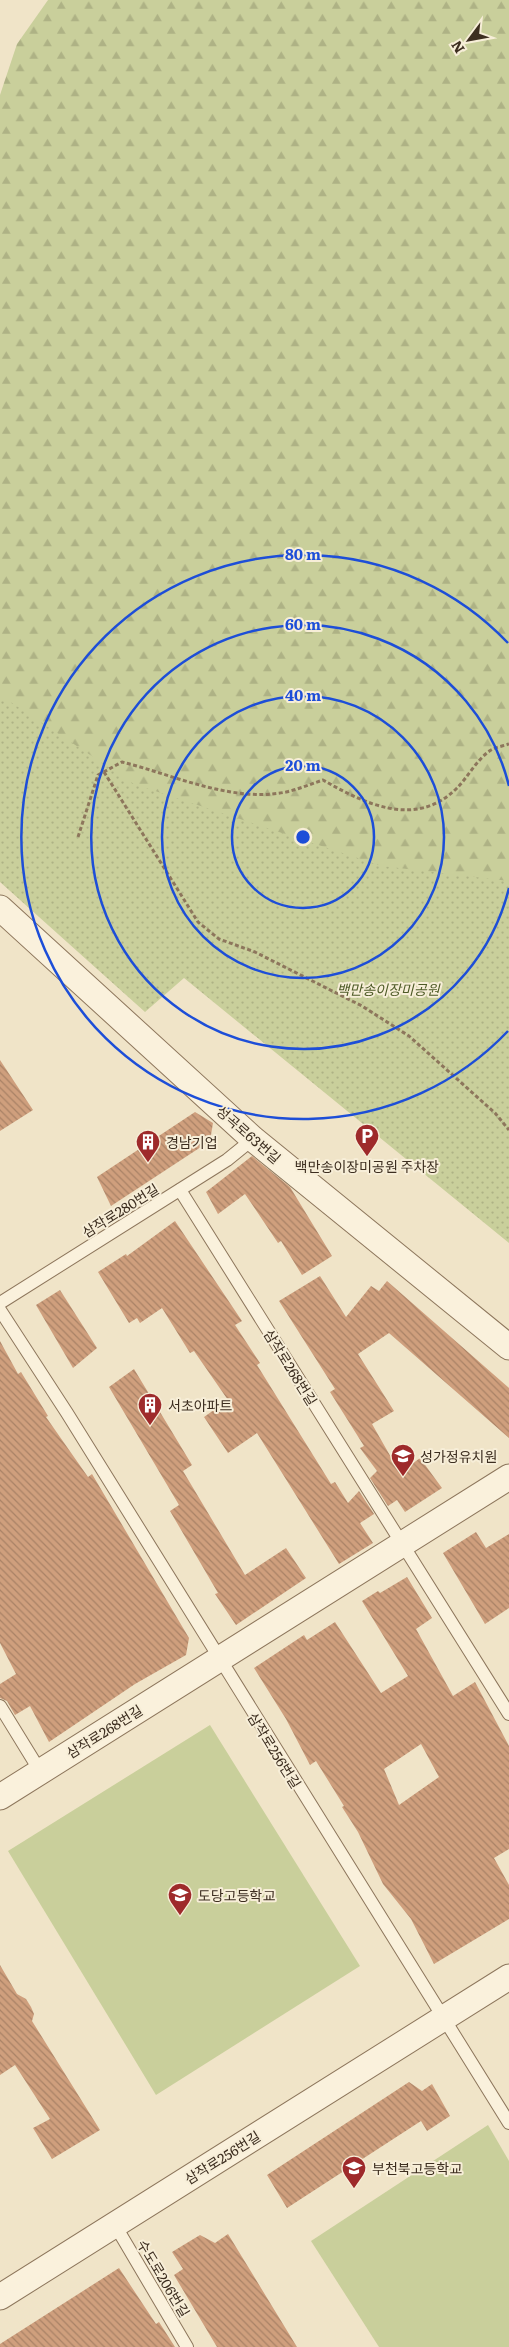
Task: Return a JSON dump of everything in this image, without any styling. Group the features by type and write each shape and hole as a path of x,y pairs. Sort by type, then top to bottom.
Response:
{"street":[{"name":"성곡로63번길","path":"0,908 253,1139 509,1347"},
{"name":"삼작로268번길","path":"0,1796 509,1477"},
{"name":"삼작로256번길","path":"0,2297 509,1977"}],"lane":[{"name":"삼작로280번길","path":"0,1303 227,1160 253,1139"},
{"name":"삼작로268번길","path":"180,1190 402,1544"},
{"path":"0,1310 67,1413 218,1659"},
{"path":"402,1544 509,1714"},
{"name":"삼작로256번길","path":"218,1659 443,2018"},
{"path":"0,1706 40,1771"},
{"path":"443,2018 509,2123"},
{"name":"수도로206번길","path":"114,2225 188,2347"}],"path":[{"path":"78,838 98,775 122,762 216,789 258,794 287,792 323,780 354,796 391,810 420,809 438,804 458,788 490,750 509,744"},
{"path":"104,772 198,922 219,939 255,952 362,1006 409,1036 495,1113 509,1130"}],"green space":[{"path":"48,0 509,0 509,941 0,800 0,95 17,44"},
{"name":"백만송이장미공원","path":"0,695 134,784 382,866 509,881 509,1243 184,978 145,1012 0,882"},
{"path":"210,1725 360,1966 156,2095 8,1851"},
{"path":"488,2125 509,2161 509,2347 379,2347 311,2241"}],"building":[{"path":"0,1060 33,1110 0,1131"},
{"name":"경남기업","path":"195,1112 213,1123 210,1141 111,1206 97,1177"},
{"path":"252,1156 290,1187 332,1256 302,1275 281,1241 278,1243 245,1194 218,1214 206,1192"},
{"path":"175,1221 242,1321 235,1325 260,1363 257,1365 331,1484 335,1482 348,1503 359,1491 374,1514 360,1523 373,1543 339,1564 257,1433 228,1453 204,1417 228,1400 194,1351 190,1353 162,1308 140,1323 137,1318 129,1323 98,1272 126,1254 127,1256"},
{"path":"320,1276 346,1317 371,1286 379,1291 387,1281 509,1388 509,1438 389,1333 358,1354 394,1411 372,1424 400,1473 420,1458 442,1488 405,1512 397,1500 388,1506 370,1478 377,1471 360,1448 364,1446 330,1392 335,1389 279,1301"},
{"path":"60,1290 97,1348 73,1368 36,1305"},
{"path":"0,1341 18,1374 21,1372 48,1416 46,1417 88,1477 92,1474 189,1638 186,1655 135,1684 49,1742 30,1706 15,1715 7,1701 0,1698 0,1684 16,1674 0,1643"},
{"path":"134,1369 192,1465 183,1471 245,1575 286,1548 306,1578 236,1625 215,1594 218,1593 170,1511 179,1505 109,1387"},
{"path":"476,1532 486,1548 509,1534 509,1608 485,1624 443,1553"},
{"path":"407,1577 432,1618 416,1629 453,1696 475,1682 509,1746 509,1849 494,1858 509,1885 509,1919 434,1964 411,1919 383,1884 358,1832 342,1807 344,1806 316,1761 310,1765 286,1719 254,1668 304,1635 307,1640 335,1622 381,1693 408,1676 362,1601 378,1591 380,1593","holes":["421,1744 439,1777 399,1805 384,1769"]},
{"path":"0,1965 17,1994 26,1999 31,2007 34,2014 32,2021 100,2130 52,2159 33,2128 50,2119 15,2065 0,2075"},
{"path":"409,2082 422,2091 432,2084 450,2116 427,2131 421,2121 287,2208 267,2175"},
{"path":"228,2234 297,2347 217,2347 174,2275 183,2269 172,2252 200,2235 215,2243"},
{"path":"119,2268 156,2324 159,2322 175,2347 0,2347 0,2344"}],"place":[{"name":"백만송이장미공원 주차장","path":"367,1157"},
{"name":"경남기업","path":"148,1163"},
{"name":"서초아파트","path":"150,1426"},
{"name":"성가정유치원","path":"403,1477"},
{"name":"도당고등학교","path":"180,1916"},
{"name":"부천북고등학교","path":"354,2189"}]}
